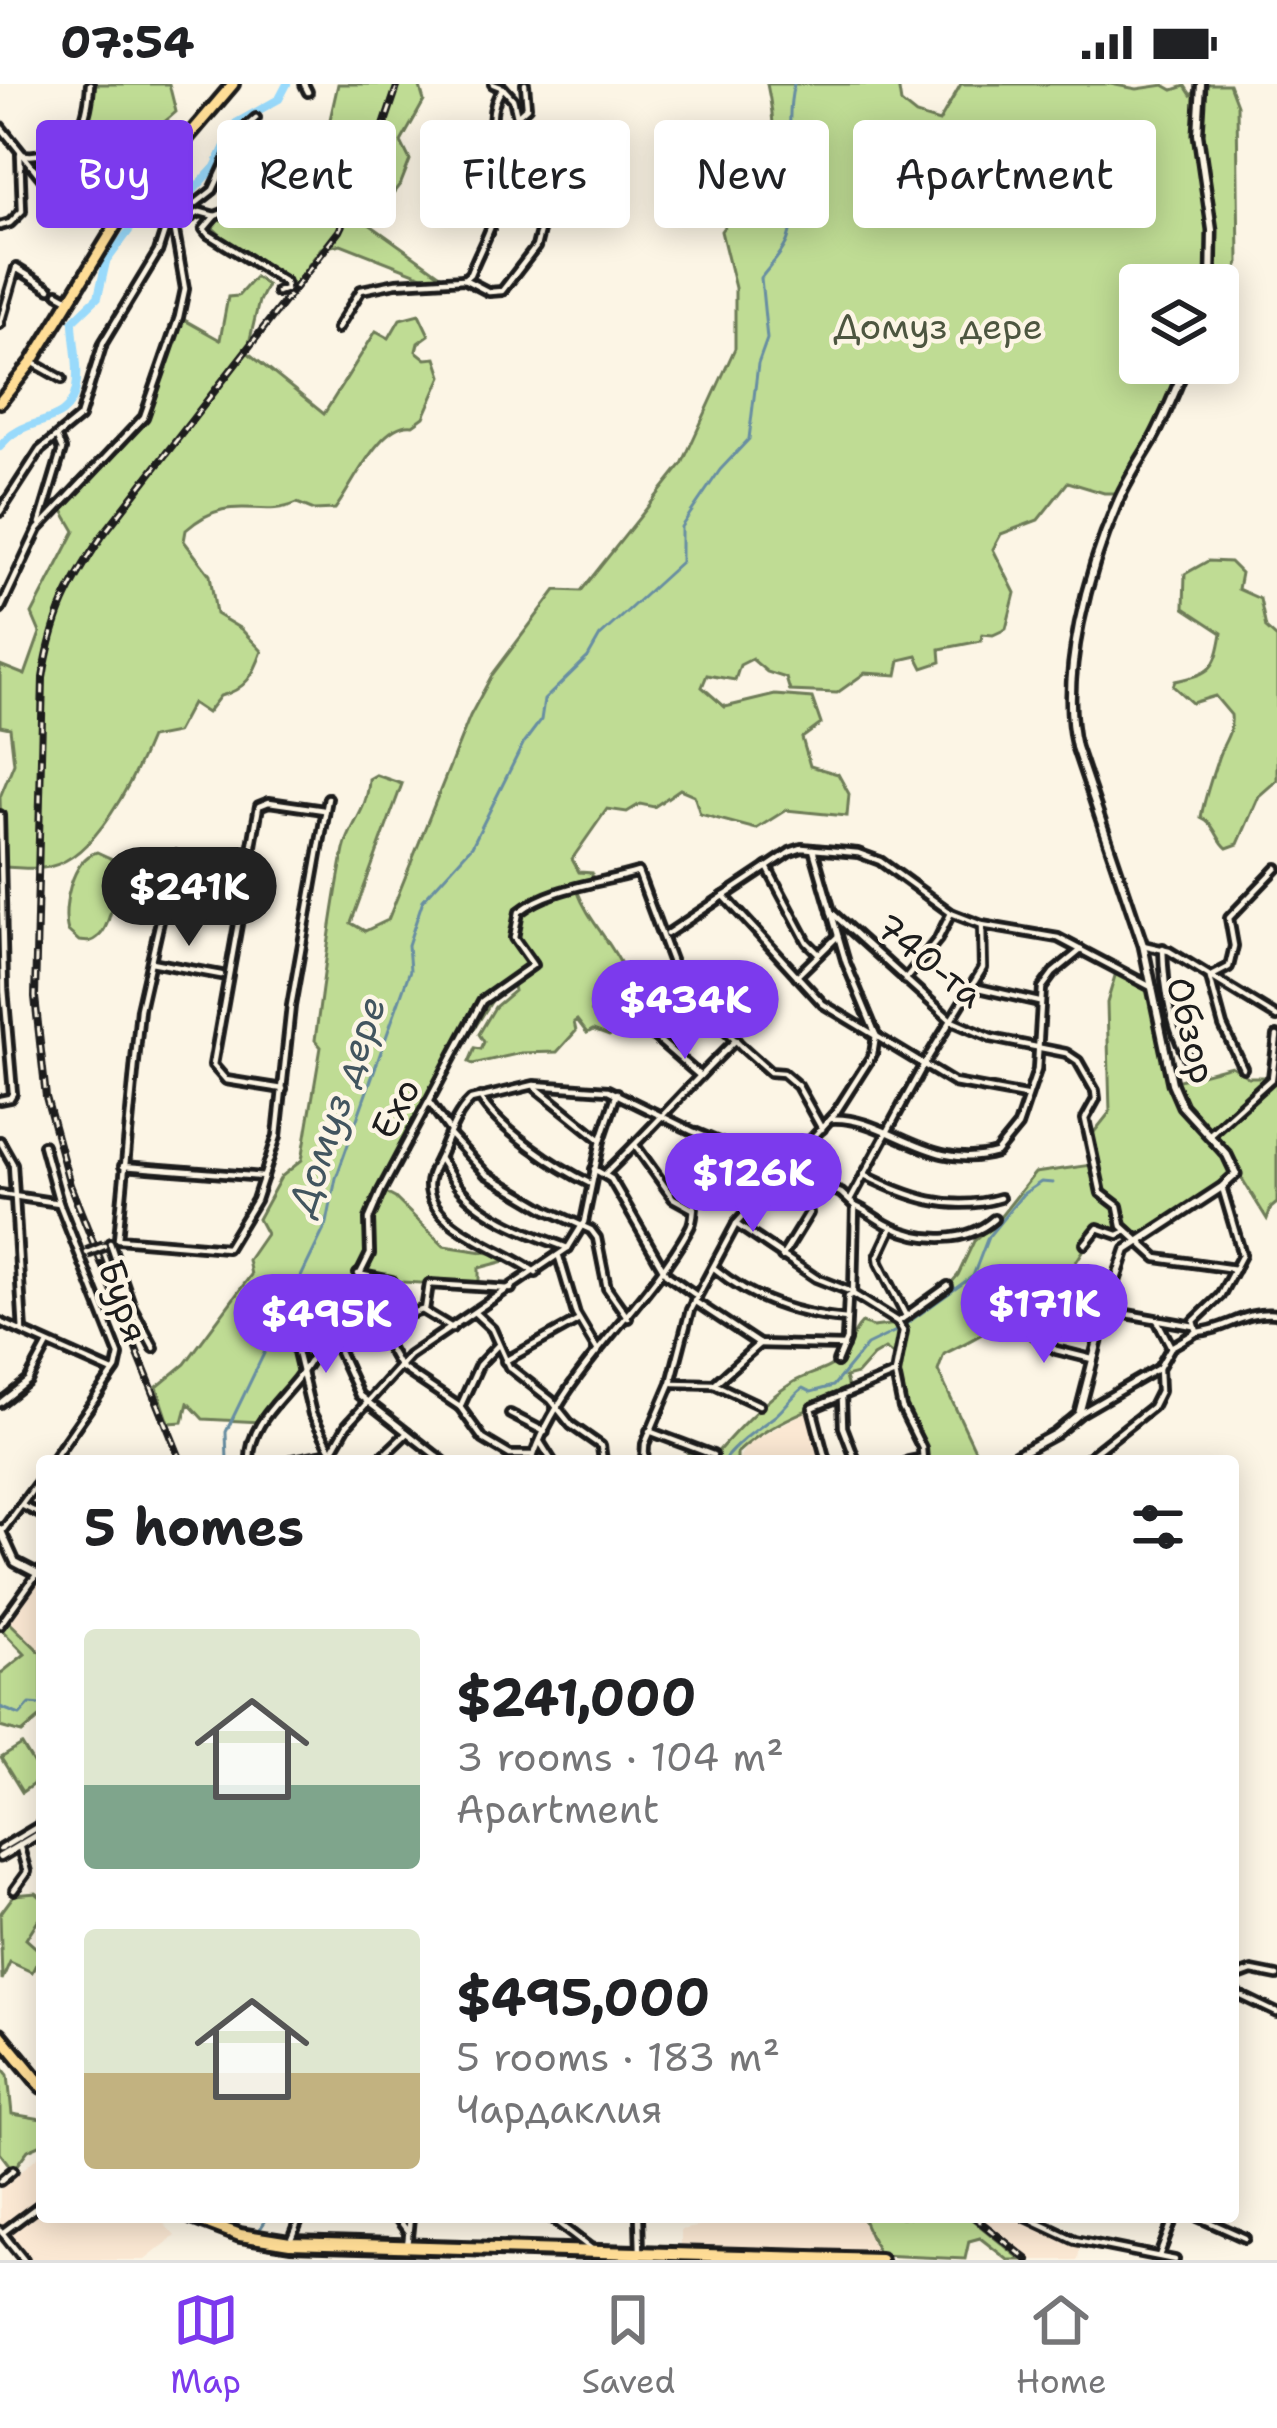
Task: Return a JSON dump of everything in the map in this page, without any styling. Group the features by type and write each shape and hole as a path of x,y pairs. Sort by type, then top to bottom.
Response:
{"highway":[{"path":"0,2035 36,2079"},
{"path":"217,2223 290,2243 880,2260"}],"main road":[{"path":"193,130 233,84"},
{"path":"0,402 32,362 114,228"}],"street":[{"path":"20,154 44,153 81,130 89,111 90,84"},
{"path":"304,84 308,92"},
{"path":"338,329 361,290 464,279 497,293 536,247 542,224 518,115 513,99 493,84"},
{"path":"518,115 527,107 525,84"},
{"path":"1201,84 1198,134 1212,230 1211,264"},
{"path":"492,120 495,98 503,88"},
{"path":"193,203 213,190 240,132 256,118"},
{"path":"0,126 36,173"},
{"path":"0,226 22,211 20,154"},
{"path":"193,216 200,212 215,216 204,229 208,234 285,282 286,289 277,292"},
{"path":"0,512 40,449 80,417 103,344 170,228"},
{"path":"38,529 144,417 184,289 170,228"},
{"path":"464,279 489,228"},
{"path":"0,325 16,268 50,289"},
{"path":"58,293 70,299"},
{"path":"32,362 62,379"},
{"name":"Обзор","path":"1178,384 1117,503 1079,630 1071,720 1076,748 1143,945 1166,1056 1182,1106 1235,1167 1232,1180 1222,1187"},
{"path":"0,610 38,529 62,450 57,437"},
{"path":"84,1255 118,1239 227,1248 253,1205 277,1136 291,1006 328,798"},
{"path":"283,1089 226,1080 213,1065 259,806 268,802 326,811"},
{"path":"0,818 4,1041 13,1093 0,1100"},
{"path":"645,1455 649,1431 671,1383 696,1299 736,1224 830,1119 864,1071 876,1035 860,1000 813,849"},
{"path":"822,1129 798,1086 783,1073 770,1072 711,1016 672,963 665,936 790,852 858,853 880,861 951,913 982,925 1058,938 1153,988"},
{"path":"118,1239 140,1009 175,855"},
{"path":"767,867 807,942 819,954"},
{"path":"1210,977 1228,967 1234,946 1229,918 1277,868"},
{"name":"Ехо","path":"251,1455 256,1431 324,1338 333,1335 370,1254 369,1219 482,1001 533,965 514,938 518,912 562,889 577,890 638,872 665,936"},
{"path":"724,896 823,1004 954,1083 1028,1097"},
{"name":"740-та","path":"831,912 952,1021 991,1038 1066,1053 1088,1072 1096,1099 1085,1124 1101,1193 1118,1206 1120,1224 1161,1260 1235,1269"},
{"path":"904,980 938,939 951,913"},
{"path":"853,1293 853,1203 884,1134 985,964 982,925"},
{"path":"797,976 838,935"},
{"path":"1143,945 1163,948 1277,1017"},
{"path":"1163,948 1163,969 1182,1049 1194,1068"},
{"path":"830,1119 852,1119 933,1153 989,1156 1011,1139 1037,1070 1039,1002 1047,979 1081,950"},
{"path":"151,962 220,975"},
{"path":"1210,977 1223,1026 1243,1068"},
{"path":"628,984 646,1029 700,1076"},
{"path":"973,987 1039,1002"},
{"path":"1209,1135 1272,1078 1277,1036"},
{"path":"606,1173 736,1040"},
{"path":"1166,1056 1182,1049"},
{"path":"534,1085 544,1098 601,1140"},
{"path":"536,1273 470,1237 442,1211 429,1188 466,1104 534,1085 617,1093 712,1140 783,1168 892,1227 936,1239 956,1238 981,1232 994,1219"},
{"path":"320,1455 331,1453 366,1402 399,1366 568,1248 583,1226 601,1140 617,1093"},
{"path":"480,1097 490,1114 591,1184"},
{"path":"428,1101 479,1168 597,1238 607,1288 628,1318"},
{"path":"534,1455 557,1407 628,1318 693,1223 712,1140"},
{"path":"0,1141 13,1164 23,1332"},
{"name":"Буря","path":"43,1145 58,1203 84,1255 118,1350 113,1372 56,1455"},
{"path":"635,1145 674,1198 693,1209"},
{"path":"439,1158 475,1202 526,1232 568,1248"},
{"path":"123,1166 264,1177"},
{"path":"594,1169 606,1173 663,1270 759,1344 844,1346"},
{"path":"864,1174 902,1194 953,1205 1000,1198"},
{"path":"1079,1414 1122,1258 1138,1238 1222,1187 1243,1250 1220,1296 1194,1321 1195,1329"},
{"path":"0,1194 58,1203"},
{"path":"782,1257 808,1213"},
{"path":"736,1224 816,1278 853,1293 863,1304 898,1322 903,1339 895,1374 905,1420 923,1455"},
{"path":"892,1227 878,1257 906,1316"},
{"path":"1085,1244 1097,1228 1118,1235 1127,1231"},
{"path":"107,1245 154,1348"},
{"path":"559,1257 578,1320 599,1353"},
{"path":"714,1268 748,1293 800,1311 847,1319"},
{"path":"358,1274 392,1281"},
{"path":"425,1310 429,1284 511,1289"},
{"path":"898,1322 948,1286"},
{"path":"255,1291 295,1343 312,1414 331,1444 331,1453"},
{"path":"837,1362 844,1346 848,1297 853,1293"},
{"path":"1054,1301 1195,1329 1217,1328 1238,1316 1277,1314"},
{"path":"425,1310 377,1327 333,1335 357,1393 435,1455"},
{"path":"425,1310 452,1328"},
{"path":"475,1313 492,1329 504,1361 572,1425 601,1445 602,1455"},
{"path":"504,1361 578,1320"},
{"path":"1157,1320 1171,1347"},
{"path":"0,1322 113,1372"},
{"path":"1017,1323 1056,1350 1093,1359"},
{"path":"377,1327 399,1366 460,1407 487,1442 511,1455"},
{"path":"1092,1455 1152,1407 1160,1391 1160,1369 1171,1347 1195,1329"},
{"path":"0,1403 28,1381 48,1344"},
{"path":"714,1384 759,1344"},
{"path":"460,1407 479,1365 497,1346"},
{"path":"1016,1455 1160,1369"},
{"path":"824,1455 812,1408 895,1374"},
{"path":"671,1383 714,1384 759,1405"},
{"path":"842,1396 843,1427 854,1455"},
{"path":"510,1414 544,1432"},
{"path":"649,1431 713,1455"},
{"path":"384,1455 406,1433"},
{"path":"540,1442 548,1455"},
{"path":"36,1486 1,1532 15,1562 36,1574"},
{"path":"23,1506 36,1512"},
{"path":"0,1625 36,1580"},
{"path":"0,1853 36,1832"},
{"path":"0,1853 36,1833"},
{"path":"14,1890 27,1872 19,1846"},
{"path":"1239,1976 1252,1971 1277,1976"},
{"path":"1239,1995 1277,2013"},
{"path":"0,2181 13,2170"},
{"path":"24,2260 1,2232 36,2207"},
{"path":"290,2243 298,2223"},
{"path":"402,2223 408,2232"},
{"path":"407,2247 409,2223"},
{"path":"562,2223 596,2252"},
{"path":"639,2223 640,2253"},
{"path":"1039,2223 1075,2240 1175,2260"},
{"path":"1158,2257 1172,2223"},
{"path":"1211,2223 1245,2238"}],"shaded area":[{"path":"99,1251 182,1455 176,1455 93,1254"},
{"path":"812,1408 824,1455 741,1455 747,1444"},
{"path":"36,1580 36,1648 8,1621"},
{"path":"36,2158 36,2223 163,2223 175,2236 145,2260 30,2260 0,2224 0,2189"},
{"path":"718,2223 865,2223 879,2255 681,2246 681,2230"},
{"path":"976,2223 1030,2223 1080,2244 1078,2260 1022,2260"}],"green space":[{"path":"90,84 169,84 176,112 166,120 83,120"},
{"path":"338,84 419,84 424,101 401,142 410,160 396,189 396,120 330,120"},
{"name":"Домуз дере","path":"767,84 898,84 901,103 932,120 853,120 853,228 1156,228 1156,120 940,120 961,84 1110,84 1137,89 1164,85 1173,90 1185,86 1191,95 1205,84 1229,84 1237,105 1239,263 1119,264 1119,384 1178,384 1118,493 1068,482 1038,520 1001,534 993,549 1015,593 1006,629 982,634 981,641 940,649 941,662 923,668 917,656 900,660 897,675 865,673 837,693 790,691 786,678 767,672 752,659 740,665 735,680 707,675 702,687 725,707 775,695 812,698 821,724 802,738 810,766 838,774 849,794 847,816 786,810 756,829 700,814 694,795 680,789 654,807 640,804 627,812 607,809 572,859 579,872 592,873 592,883 577,890 623,968 611,978 625,997 620,1003 594,1005 591,1011 615,1025 616,1033 587,1033 577,1020 576,1031 557,1052 521,1053 473,1064 469,1062 475,1048 481,1049 484,1042 479,1034 495,1007 514,991 513,986 500,988 428,1101 382,1191 444,1246 510,1256 509,1260 479,1268 479,1286 382,1281 358,1274 333,1335 326,1336 261,1422 203,1419 188,1403 183,1422 169,1423 157,1387 185,1364 251,1275 248,1260 266,1234 258,1219 281,1177 302,1160 321,1047 315,1040 339,874 369,779 376,775 402,784 351,923 365,931 388,920 470,716 492,675 556,590 581,591 682,464 735,348 735,288 721,231 829,228 829,120 773,120"},
{"path":"217,216 217,228 375,228 442,276 440,283 341,244 321,248 294,285 239,252 213,228"},
{"path":"255,277 267,285 247,352 324,414 376,331 389,338 400,319 419,314 429,335 416,351 426,359 436,358 442,376 424,417 401,426 379,443 335,509 314,510 297,503 270,509 231,508 202,518 186,530 184,541 210,575 216,614 241,629 262,651 252,674 236,690 220,696 207,713 192,703 176,733 150,738 111,814 82,848 49,867 2,867 0,797 14,763 10,728 0,726 0,665 25,675 40,633 32,614 75,531 61,507 139,425 179,317 220,340 228,297 238,296"},
{"path":"1208,561 1230,562 1241,573 1238,589 1260,599 1266,628 1277,638 1277,780 1259,796 1238,844 1227,848 1201,818 1231,715 1215,696 1192,703 1173,686 1175,681 1210,668 1217,655 1222,633 1184,608 1185,574"},
{"path":"97,852 112,859 113,900 103,931 91,941 79,941 68,931 68,898 81,864"},
{"path":"1117,969 1153,988 1172,1082 1231,1066 1248,1077 1277,1077 1277,1203 1267,1219 1236,1169 1232,1180 1138,1239 1127,1231 1118,1235 1097,1229 1055,1295 1035,1291 1004,1320 944,1354 938,1371 978,1455 925,1455 901,1401 896,1357 885,1349 857,1374 845,1377 849,1392 763,1433 737,1455 715,1455 781,1391 837,1361 862,1323 873,1327 897,1324 946,1289 974,1241 997,1221 1035,1173 1092,1165 1091,1136 1110,1112 1107,1003"},
{"path":"8,1621 36,1648 36,1721 22,1733 0,1727 0,1674 25,1654 2,1630"},
{"path":"22,1745 36,1768 36,1782 22,1792 1,1758"},
{"path":"36,1893 36,1923 26,1939 36,1948 36,1964 32,1972 10,1962 2,1980 0,1914 14,1895"},
{"path":"0,2065 8,2075 12,2114 36,2118 36,2147 13,2170 0,2153"},
{"path":"865,2223 976,2223 1022,2260 1008,2260 980,2238 969,2241 965,2259 879,2255"}],"waterway":[{"path":"0,447 21,429 55,417 71,402 77,371 73,321 98,297 106,262 134,224 193,191 215,167 236,123 279,99 287,84"},
{"name":"Домуз дере","path":"227,1455 226,1432 327,1223 336,1178 410,970 408,945 423,900 472,846 523,744 541,720 544,700 588,657 600,636 681,562 681,527 720,470 749,439 758,364 767,339 761,278 786,244 792,220 794,84"},
{"path":"906,1324 973,1276 988,1237 1023,1194 1041,1182 1053,1183"},
{"path":"729,1455 803,1388 811,1392 833,1386 867,1345 898,1330"},
{"name":"Домуз дере","path":"0,1707 20,1715 30,1704 36,1704"},
{"path":"258,2232 264,2223"}],"railway":[{"path":"179,1455 70,1185 46,1097 35,997 43,678 63,603 102,536 339,231 371,164 398,84"},
{"path":"982,2223 1028,2260"}]}
